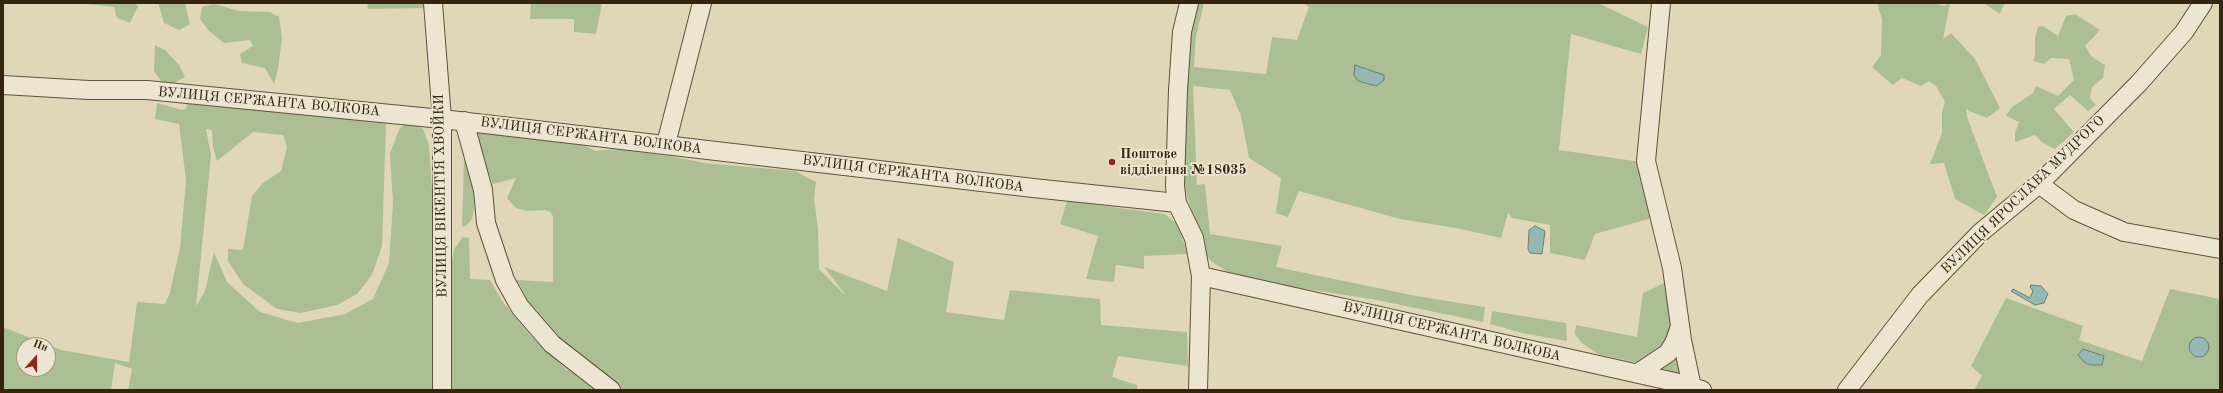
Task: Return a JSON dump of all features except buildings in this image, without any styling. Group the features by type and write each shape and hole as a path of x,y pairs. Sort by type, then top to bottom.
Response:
{"street":[{"name":"ВУЛИЦЯ ВІКЕНТІЯ ХВОЙКИ","path":"434,3 442,119 442,390"},
{"path":"666,144 702,3"},
{"path":"1189,3 1182,32 1178,90 1175,186 1177,203 1194,238 1201,276 1198,390"},
{"path":"1661,3 1646,161 1672,268 1681,324 1697,388"},
{"name":"ВУЛИЦЯ ЯРОСЛАВА МУДРОГО","path":"1847,390 1920,295 1980,234 2039,184 2139,83 2184,32 2203,3"},
{"name":"ВУЛИЦЯ СЕРЖАНТА ВОЛКОВА","path":"3,85 90,90 147,90 464,121 1034,188 1177,203"},
{"path":"464,121 483,190 486,223 505,280 520,308 552,344 611,390"},
{"path":"2039,184 2074,210 2124,232 2220,249"},
{"name":"ВУЛИЦЯ СЕРЖАНТА ВОЛКОВА","path":"1201,276 1697,388"},
{"path":"1638,374 1668,353 1675,341 1681,324"}],"green space":[{"path":"80,3 134,3 138,6 130,23 117,18 114,7"},
{"path":"158,3 185,3 190,24 179,30 164,23"},
{"path":"367,3 428,3 428,8 368,9"},
{"path":"531,3 602,3 596,34 574,32 574,19 530,19"},
{"path":"1197,3 1204,3 1196,36 1194,67 1266,74 1272,37 1297,40 1309,7 1304,3 1598,3 1648,27 1641,54 1571,34 1559,150 1641,162 1652,218 1595,234 1585,260 1550,253 1550,225 1512,218 1508,213 1501,238 1456,228 1400,219 1299,191 1288,217 1276,213 1281,178 1249,158 1241,116 1230,90 1193,86 1197,185 1205,184 1210,234 1282,246 1276,267 1416,296 1485,307 1483,322 1372,299 1292,287 1228,272 1212,262 1202,250 1186,192 1183,167 1185,48"},
{"path":"1877,3 1935,3 1944,6 1950,3 1943,39 1951,33 1975,59 2000,108 1987,118 1969,111 1966,108 1967,117 1997,197 1984,215 1955,199 1944,163 1930,164 1942,133 1942,112 1945,102 1936,86 1929,81 1921,86 1902,78 1893,85 1872,67 1881,55 1882,19"},
{"path":"1983,3 2003,3 2004,4 2000,14"},
{"path":"214,4 239,11 270,12 279,17 282,38 278,69 274,84 265,68 242,63 240,54 253,46 250,40 224,43 209,31 200,19 202,7"},
{"path":"2075,14 2100,30 2085,46 2092,57 2105,65 2103,78 2092,87 2090,98 2096,105 2088,111 2070,95 2054,109 2074,132 2055,149 2043,143 2035,135 2015,142 2015,133 2019,122 2006,116 2012,107 2033,93 2036,86 2058,96 2074,80 2069,59 2051,58 2044,64 2033,61 2035,55 2035,38 2038,27 2043,26 2058,36 2066,16"},
{"path":"155,45 165,50 179,65 185,77 174,83 162,82 154,71"},
{"path":"185,99 293,109 386,124 382,246 372,275 357,294 337,305 301,313 277,309 243,284 228,261 228,249 243,250 252,196 263,183 281,171 287,147 283,135 253,132 217,161 213,147 212,130 206,129 211,155 196,306 205,291 214,252 227,282 260,312 298,323 345,314 373,299 389,263 393,204 390,153 400,128 408,122 423,129 429,145 434,219 432,390 128,390 132,369 115,363 111,390 3,390 3,327 28,337 16,337 16,377 56,377 56,348 129,362 137,302 165,304 170,292 180,248 186,180 179,124 155,119 157,103 182,110 187,108"},
{"path":"471,129 577,142 596,151 615,149 670,156 704,163 795,171 816,182 814,198 818,228 819,269 848,298 824,267 887,291 898,238 954,262 946,312 1004,320 1010,290 1100,299 1101,325 1187,332 1188,366 1118,356 1112,377 1137,385 1137,390 451,390 449,283 454,249 463,237 469,238 470,279 490,280 503,302 531,336 567,370 601,371 561,342 529,309 525,294 517,280 553,282 553,216 550,212 545,210 527,211 516,208 507,198 516,178 493,184"},
{"path":"464,158 473,179 474,209 472,219 467,225 462,227"},
{"path":"1067,201 1164,214 1179,225 1187,254 1144,256 1144,269 1116,265 1114,282 1086,279 1098,236 1060,224"},
{"path":"1669,281 1674,302 1668,345 1647,362 1634,362 1598,354 1582,343 1575,334 1576,325 1637,337 1643,293"},
{"path":"2170,289 2220,299 2220,390 1974,390 1982,376 1971,366 2006,298 2083,326 2079,340 2142,361"},
{"path":"1492,311 1566,323 1567,341 1522,333 1490,324"},
{"path":"1680,342 1682,376 1661,370 1660,365"}],"water":[{"path":"1355,65 1384,75 1384,80 1376,86 1358,81 1354,75"},
{"path":"1535,226 1545,231 1542,254 1530,253 1528,249 1529,230"},
{"path":"2031,285 2041,286 2048,294 2044,303 2035,305 2011,291 2013,289 2030,298 2033,291 2030,287"},
{"path":"2195,337 2203,337 2209,343 2209,351 2203,357 2195,357 2189,351 2189,343"},
{"path":"2083,349 2104,356 2102,365 2090,365 2084,362 2078,355"}],"place":[{"name":"Поштове відділення №18035","path":"1112,162"}]}
